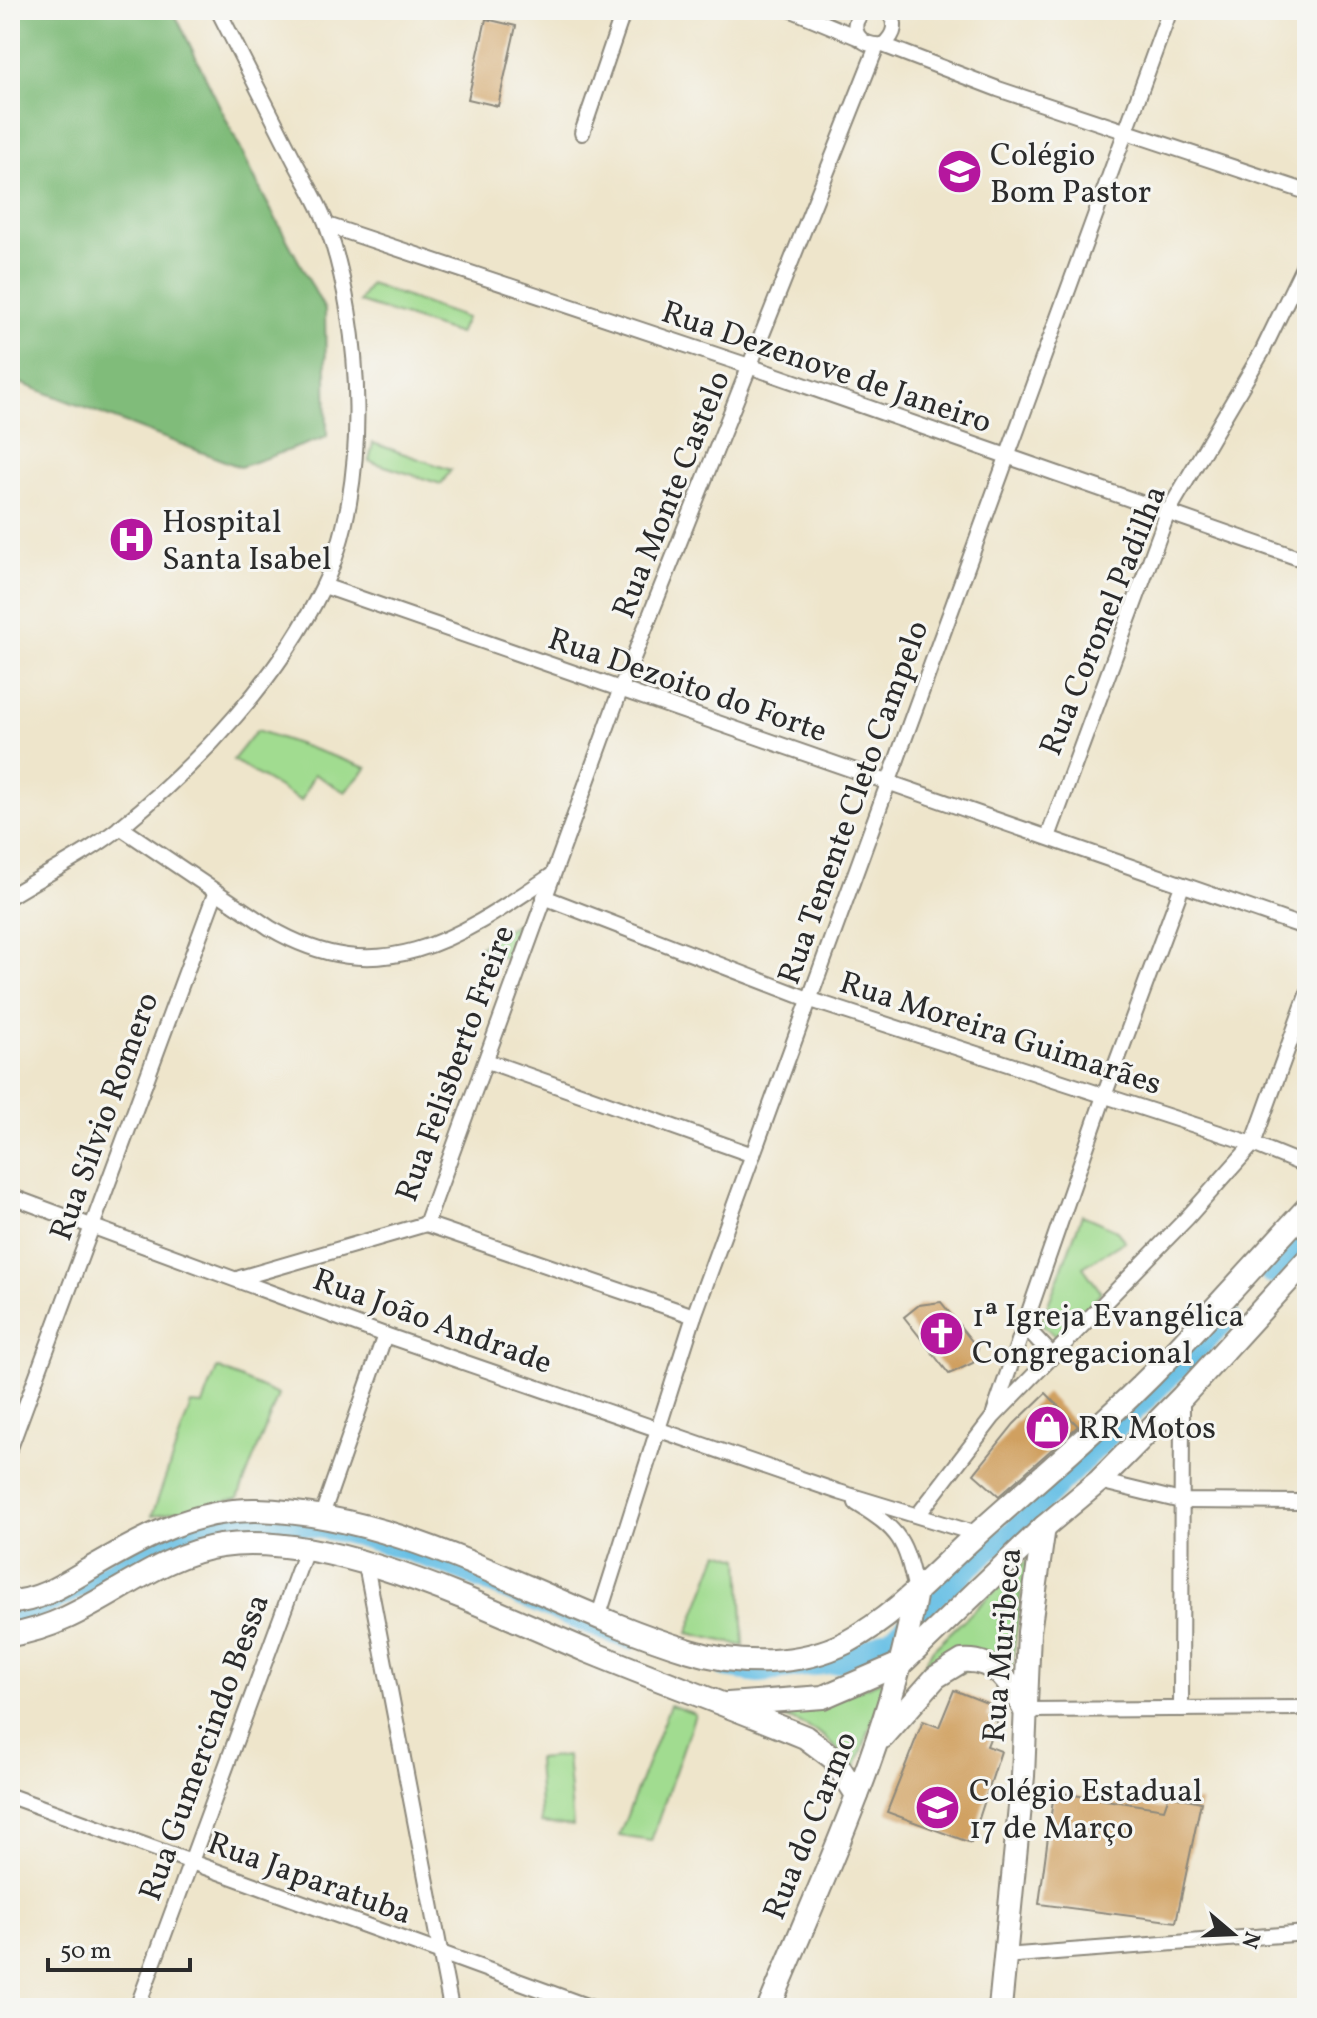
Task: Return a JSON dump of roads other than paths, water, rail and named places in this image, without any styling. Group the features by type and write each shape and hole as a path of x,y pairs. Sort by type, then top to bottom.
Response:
{"main road":[{"path":"10,1602 25,1602 67,1583 183,1521 254,1510 322,1515 495,1571 598,1618 691,1652 769,1662 818,1653 845,1643 914,1601 977,1534 1104,1421 1307,1208"},
{"path":"719,1704 823,1697 904,1658 1044,1527 1099,1481 1182,1397 1265,1305 1303,1273"},
{"path":"1242,1278 1265,1305"},
{"name":"Rua Muribeca","path":"1000,2008 1022,1789 1032,1601 1044,1527"},
{"path":"10,1635 36,1631 65,1620 197,1551 222,1546 263,1545 306,1550 366,1565 466,1599 813,1741 833,1758 857,1795"},
{"name":"Rua do Carmo","path":"769,2008 877,1744 904,1658 914,1601"},
{"path":"877,1744 936,1677 962,1661 981,1662 1001,1673 1025,1710"}],"street":[{"path":"10,896 120,827 206,750 245,706 324,586 344,519 357,435 350,324 327,225 218,10"},
{"path":"582,133 624,10"},
{"path":"792,10 857,37 866,45 880,46 1127,133 1307,192"},
{"path":"857,37 856,20 864,10"},
{"name":"Rua Monte Castelo","path":"552,875 620,691 880,46 891,37 894,26 886,10"},
{"name":"Rua Tenente Cleto Campelo","path":"598,1618 694,1316 1170,10"},
{"name":"Rua Dezenove de Janeiro","path":"327,225 752,367 1005,458 1307,561"},
{"name":"Rua Coronel Padilha","path":"1048,837 1168,512 1262,352 1307,259"},
{"name":"Rua Dezoito do Forte","path":"324,586 1307,928"},
{"path":"120,827 215,894 293,941 336,956 359,958 430,949 497,912 552,875"},
{"name":"Rua Felisberto Freire","path":"239,1278 426,1224 552,875"},
{"path":"993,1417 1104,1096 1182,886"},
{"name":"Rua Sílvio Romero","path":"10,1448 215,894"},
{"name":"Rua Moreira Guimarães","path":"544,897 811,1000 1253,1144 1307,1166"},
{"path":"918,1515 993,1417 1051,1354 1187,1218 1253,1144 1307,995"},
{"path":"487,1061 753,1155"},
{"name":"Rua João Andrade","path":"10,1196 239,1278 385,1335 839,1492 977,1534"},
{"path":"426,1224 694,1316"},
{"path":"1023,1324 1051,1354"},
{"path":"322,1515 385,1335"},
{"path":"1181,1709 1182,1397"},
{"path":"1099,1481 1181,1501 1307,1502"},
{"name":"Rua João Andrade","path":"839,1492 900,1535 908,1553 914,1601"},
{"name":"Rua Gumercindo Bessa","path":"137,2008 306,1550"},
{"path":"366,1565 451,2008"},
{"path":"1025,1710 1307,1708"},
{"name":"Rua Japaratuba","path":"10,1796 592,2008"},
{"path":"1005,1956 1307,1933"}],"waterway":[{"path":"1270,1274 1307,1233"},
{"path":"726,1668 759,1673 837,1663 891,1638 1026,1518 1231,1317"},
{"path":"10,1620 36,1610 186,1532 213,1523 237,1521 310,1527 357,1536 404,1550 630,1640"}],"place":[{"name":"Colégio Bom Pastor","path":"959,172"},
{"name":"Hospital Santa Isabel","path":"131,539"},
{"name":"1ª Igreja Evangélica Congregacional","path":"941,1333"},
{"name":"RR Motos","path":"1047,1427"},
{"name":"Colégio Estadual 17 de Março","path":"938,1808"}]}
